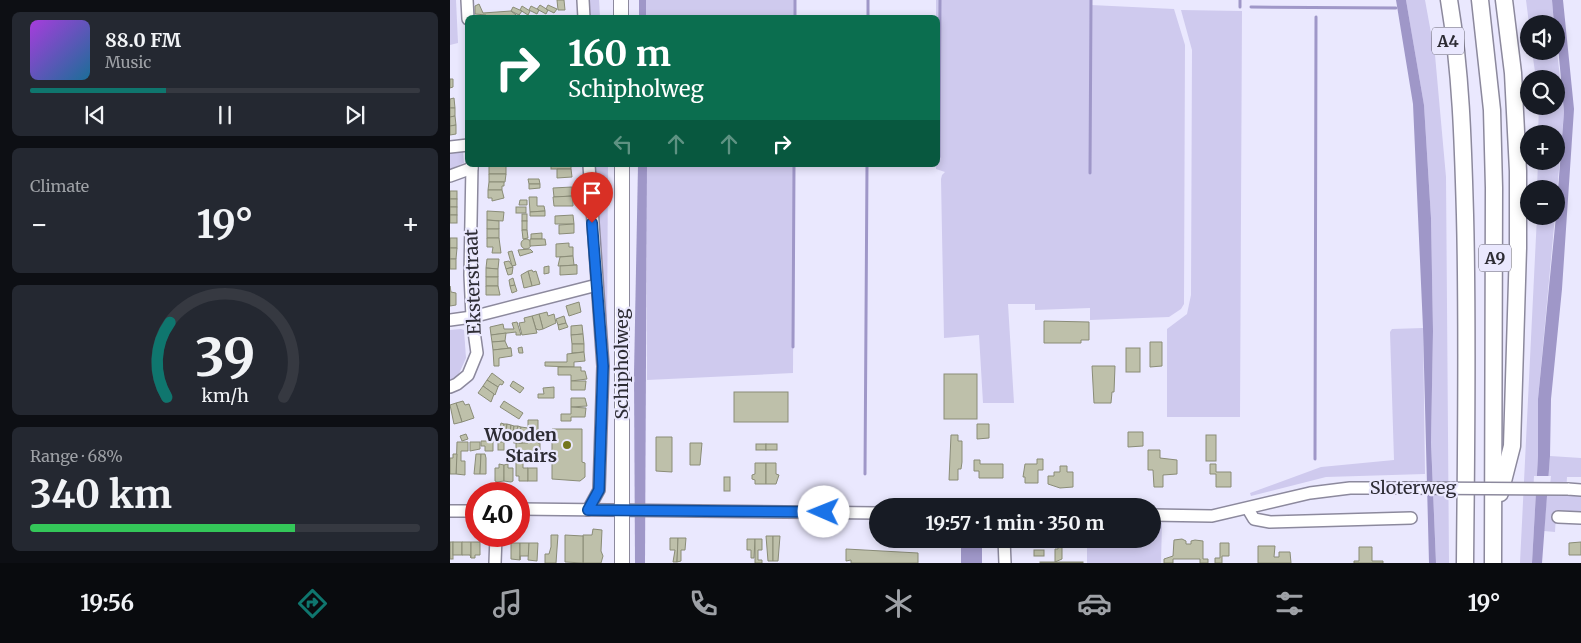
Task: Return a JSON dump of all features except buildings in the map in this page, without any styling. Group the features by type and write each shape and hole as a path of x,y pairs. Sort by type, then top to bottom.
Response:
{"highway":[{"name":"A4","path":"1438,0 1459,82"},
{"name":"A9","path":"1449,0 1459,82 1467,294 1465,563"},
{"name":"A9","path":"1480,0 1493,130 1494,563"},
{"name":"A9","path":"1494,517 1512,446 1518,300 1518,172 1513,73 1504,0"}],"main road":[{"path":"622,0 622,15"},
{"name":"Schipholweg","path":"622,167 626,509 622,563"}],"street":[{"path":"467,0 468,15"},
{"path":"583,0 584,15"},
{"path":"450,146 465,145"},
{"path":"450,176 472,167"},
{"name":"Eksterstraat","path":"450,387 468,375 477,353 472,317 472,167"},
{"name":"Schipholweg","path":"588,510 599,490 603,366 589,167"},
{"path":"450,320 472,317 597,285"},
{"name":"Sloterweg","path":"1161,515 1212,516 1310,493 1350,488 1581,490"},
{"path":"530,509 869,513"},
{"name":"Sloterweg","path":"1248,509 1254,519 1270,522 1411,518"},
{"path":"450,511 465,510"},
{"path":"1558,517 1581,518"},
{"path":"495,563 496,547"},
{"path":"1004,548 1004,563"}],"shaded area":[{"path":"450,0 456,0 458,43 450,45"},
{"path":"590,0 599,0 600,15 588,15"},
{"path":"639,0 646,0 646,15 639,15"},
{"path":"646,0 795,0 795,15 646,15"},
{"path":"936,0 1091,0 1091,5 1174,9 1185,45 1184,304 1181,309 1169,317 1090,320 1090,308 1035,310 1035,304 1008,304 1014,403 983,403 979,335 944,338 941,179 945,172 936,169 936,167 940,167 940,15 936,15"},
{"path":"1396,0 1406,0 1424,105 1431,218 1433,331 1431,442 1436,563 1429,563 1423,328 1413,104"},
{"path":"1406,0 1425,0 1435,55 1446,177 1449,563 1436,563 1431,441 1433,331 1431,218 1424,105"},
{"path":"1526,0 1552,0 1553,15 1528,15"},
{"path":"1552,0 1563,0 1565,15 1553,15"},
{"path":"1181,10 1242,11 1240,417 1167,417 1167,329 1187,314 1191,295 1192,50"},
{"path":"1565,20 1574,109 1562,289 1551,399 1550,456 1542,563 1532,563 1538,456 1538,399 1555,225 1565,225 1565,180 1559,180 1560,170 1565,170 1565,125 1563,125 1565,115 1565,70 1560,70 1559,60 1565,60"},
{"path":"1533,60 1558,60 1559,70 1535,70"},
{"path":"1539,115 1564,115 1563,125 1538,125"},
{"path":"450,151 463,151 464,163 450,169"},
{"path":"595,167 608,167 607,346"},
{"path":"638,167 647,167 645,563 635,563 634,374"},
{"path":"647,167 794,167 793,373 647,380"},
{"path":"1538,170 1559,170 1558,180 1537,180"},
{"path":"1537,225 1554,225 1538,399 1538,456 1532,563 1520,563"},
{"path":"1423,328 1425,474 1326,477 1251,496 1250,493 1321,467 1394,460 1390,332 1392,329"},
{"path":"450,330 464,330 466,358 457,378 450,381"},
{"path":"1550,456 1581,458 1581,477 1567,477 1566,493 1581,493 1581,515 1556,514 1555,532 1544,531"},
{"path":"1162,523 1161,563 1087,563 1087,548 1161,548"},
{"path":"961,548 982,548 982,563 961,563"}],"pier":[{"path":"1534,476 1551,476 1549,494 1533,494"}],"waterway":[{"path":"795,0 795,15"},
{"path":"868,0 868,15"},
{"path":"940,0 940,15"},
{"path":"1090,173 1091,0"},
{"path":"1240,0 1240,7"},
{"path":"1251,7 1396,8"},
{"path":"1315,459 1316,17"},
{"path":"793,347 794,167"},
{"path":"865,474 867,167"}],"place":[{"name":"Wooden Stairs","path":"567,445"}],"route":[{"path":"592,223 603,366 599,490 588,510 650,509 824,512"}]}
